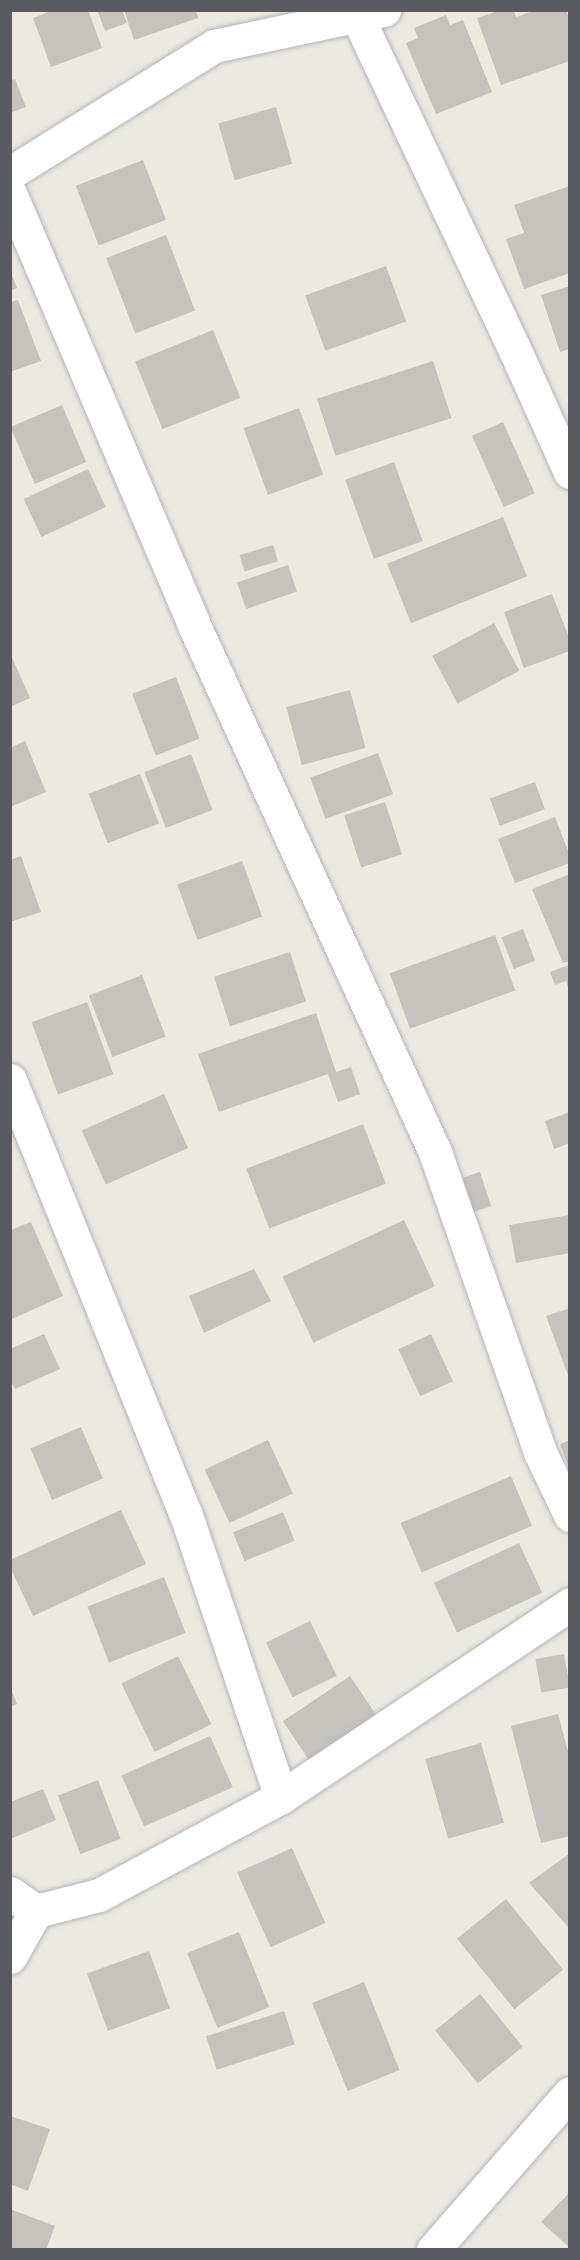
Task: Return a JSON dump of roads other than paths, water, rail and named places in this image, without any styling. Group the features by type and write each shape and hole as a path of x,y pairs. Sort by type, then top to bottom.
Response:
{"street":[{"path":"10,173 214,46 370,13 514,348 570,472"},
{"path":"10,193 193,623 435,1152 540,1452 570,1515"},
{"path":"10,1080 186,1515 281,1797"},
{"path":"10,1957 23,1902 99,1895 281,1797 570,1604"},
{"path":"433,2250 570,2093"}]}
